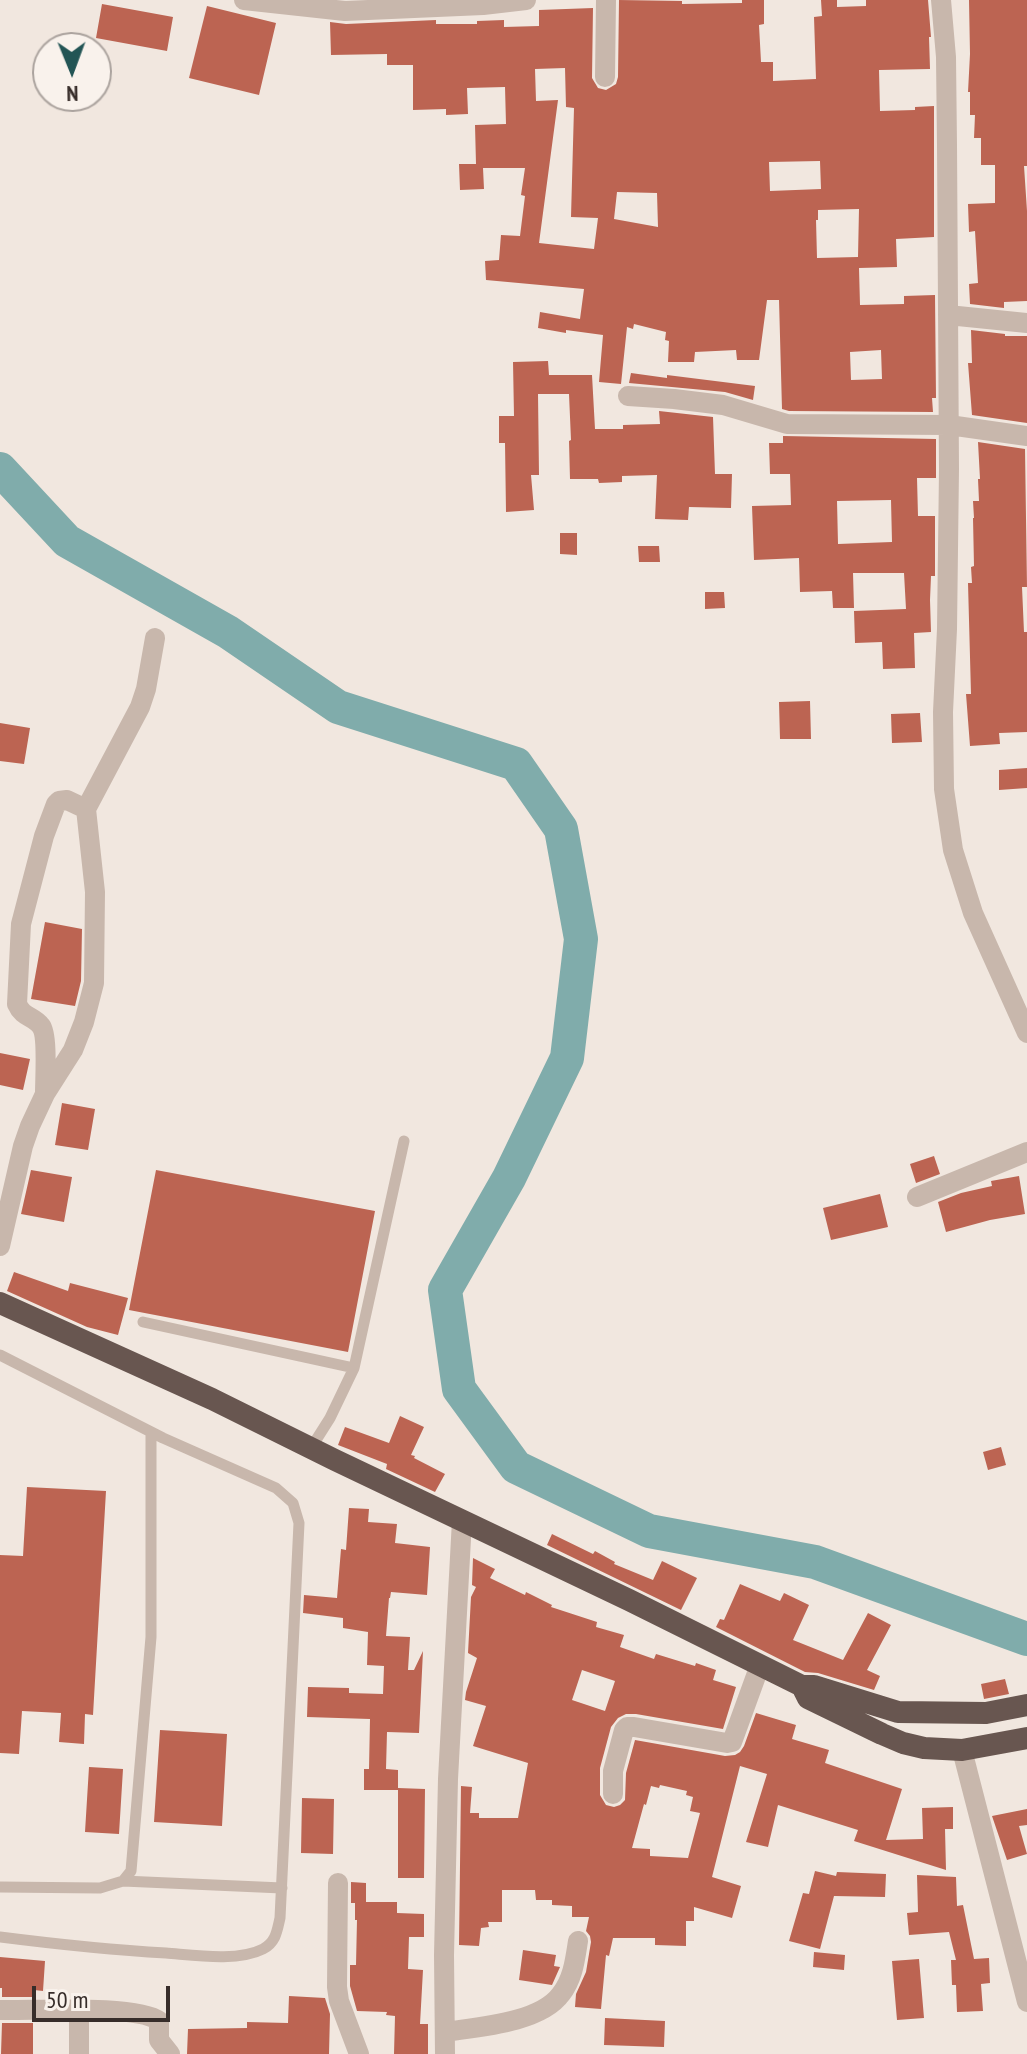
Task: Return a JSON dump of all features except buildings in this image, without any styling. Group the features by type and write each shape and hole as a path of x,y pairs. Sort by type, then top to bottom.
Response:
{"highway":[{"path":"0,1303 212,1399 802,1686 814,1686 898,1712 986,1713 1027,1705"},
{"path":"802,1686 808,1698 903,1743 924,1748 962,1750 1027,1738"}],"street":[{"path":"244,0 345,11 526,0"},
{"path":"605,77 606,0"},
{"path":"941,0 946,57 949,425 944,789 953,850 973,913 1027,1033"},
{"path":"948,315 1027,323"},
{"path":"628,396 723,405 787,424 949,425 1027,436"},
{"path":"0,1246 30,1126 45,1094 73,1050 94,983 95,892 86,809 140,707 155,638"},
{"path":"45,1094 43,1030 22,1014 17,1004 21,924 44,836 56,804 67,800 86,809"},
{"path":"917,1197 1027,1152"},
{"path":"445,2054 448,1779 462,1520"},
{"path":"613,1794 613,1771 627,1727 732,1742 760,1665"},
{"path":"962,1750 1027,2002"},
{"path":"338,1883 337,1987 339,2001 359,2054"},
{"path":"445,2032 535,2014 560,1996 572,1975 578,1941"},
{"path":"0,2010 120,2011 153,2017 159,2021 162,2049"},
{"path":"79,2010 79,2054"}],"lane":[{"path":"311,1448 330,1418 354,1368 404,1141"},
{"path":"143,1322 354,1368"},
{"path":"0,1355 151,1432 276,1488 293,1503 299,1523 282,1888 276,1939 264,1949 241,1955 207,1956 0,1937"},
{"path":"123,1881 131,1871 151,1637 151,1432"},
{"path":"0,1887 100,1888 123,1881 282,1888"}],"waterway":[{"path":"0,469 67,541 228,632 338,707 516,764 561,829 581,939 567,1058 509,1178 445,1290 459,1389 516,1467 649,1531 815,1562 1027,1639"}]}
